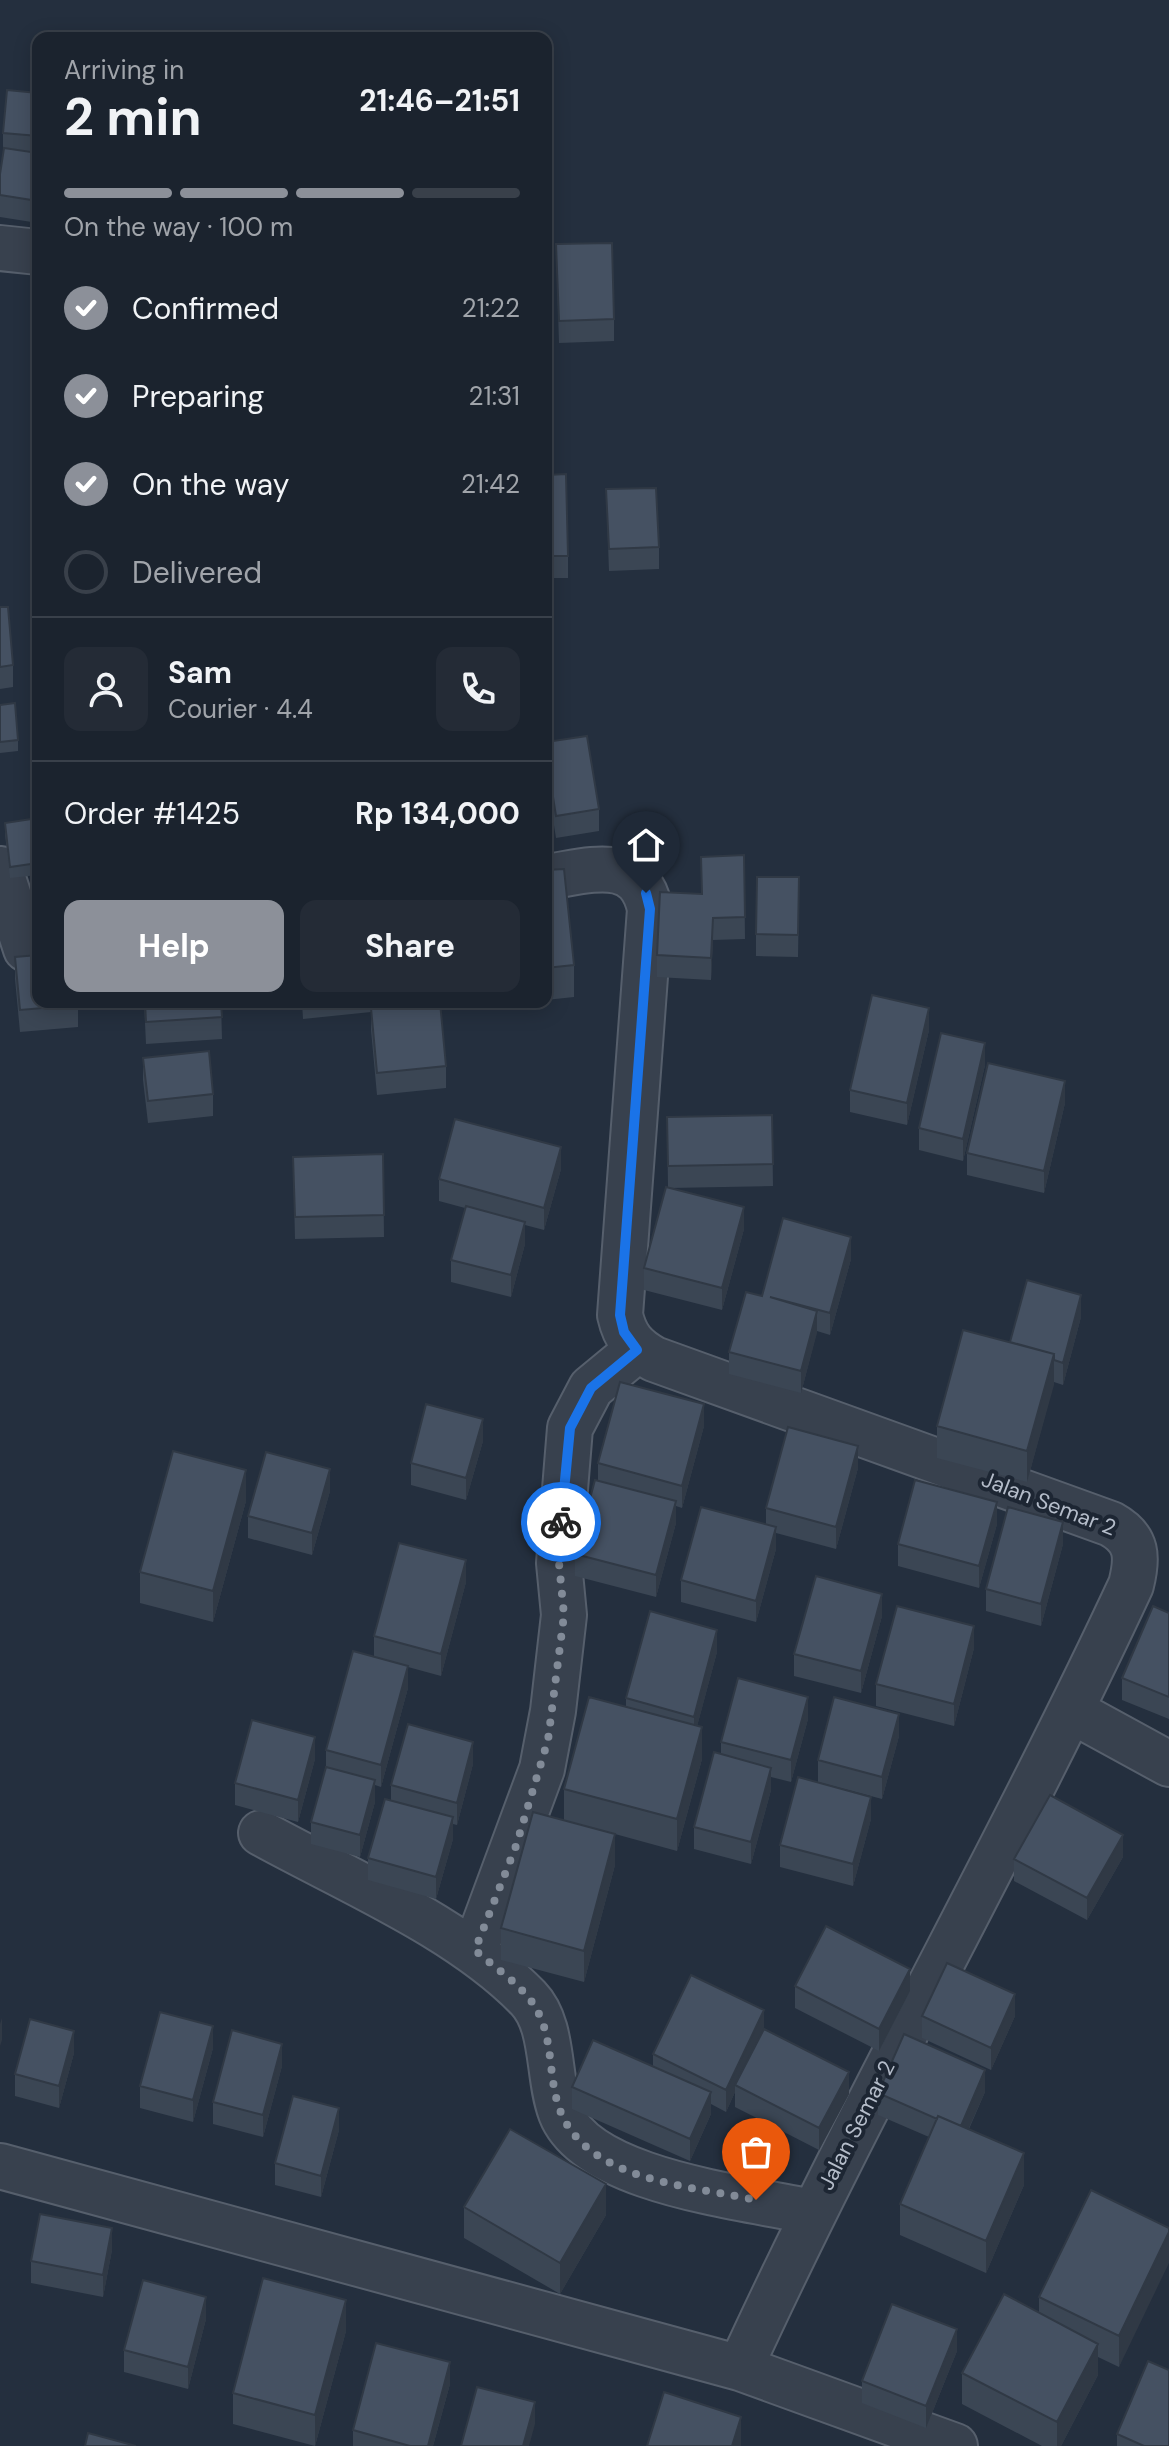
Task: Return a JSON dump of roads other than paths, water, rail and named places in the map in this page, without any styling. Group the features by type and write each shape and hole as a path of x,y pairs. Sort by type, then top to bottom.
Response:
{"street":[{"path":"0,248 32,251"},
{"path":"0,869 21,951"},
{"path":"475,1950 542,1769 553,1711 564,1615 560,1549 570,1428 591,1388 637,1350 624,1332 620,1315 650,909 646,893 636,878 620,871 552,877"},
{"name":"Jalan Semar 2","path":"637,1350 654,1359 1125,1532 1134,1546 1136,1564 1131,1585 1072,1711 811,2212 740,2368"},
{"path":"1072,1711 1169,1764"},
{"path":"261,1833 475,1950 530,2000 540,2015 561,2112 584,2144 626,2170 811,2212"},
{"path":"0,2166 740,2368 955,2446"}]}
